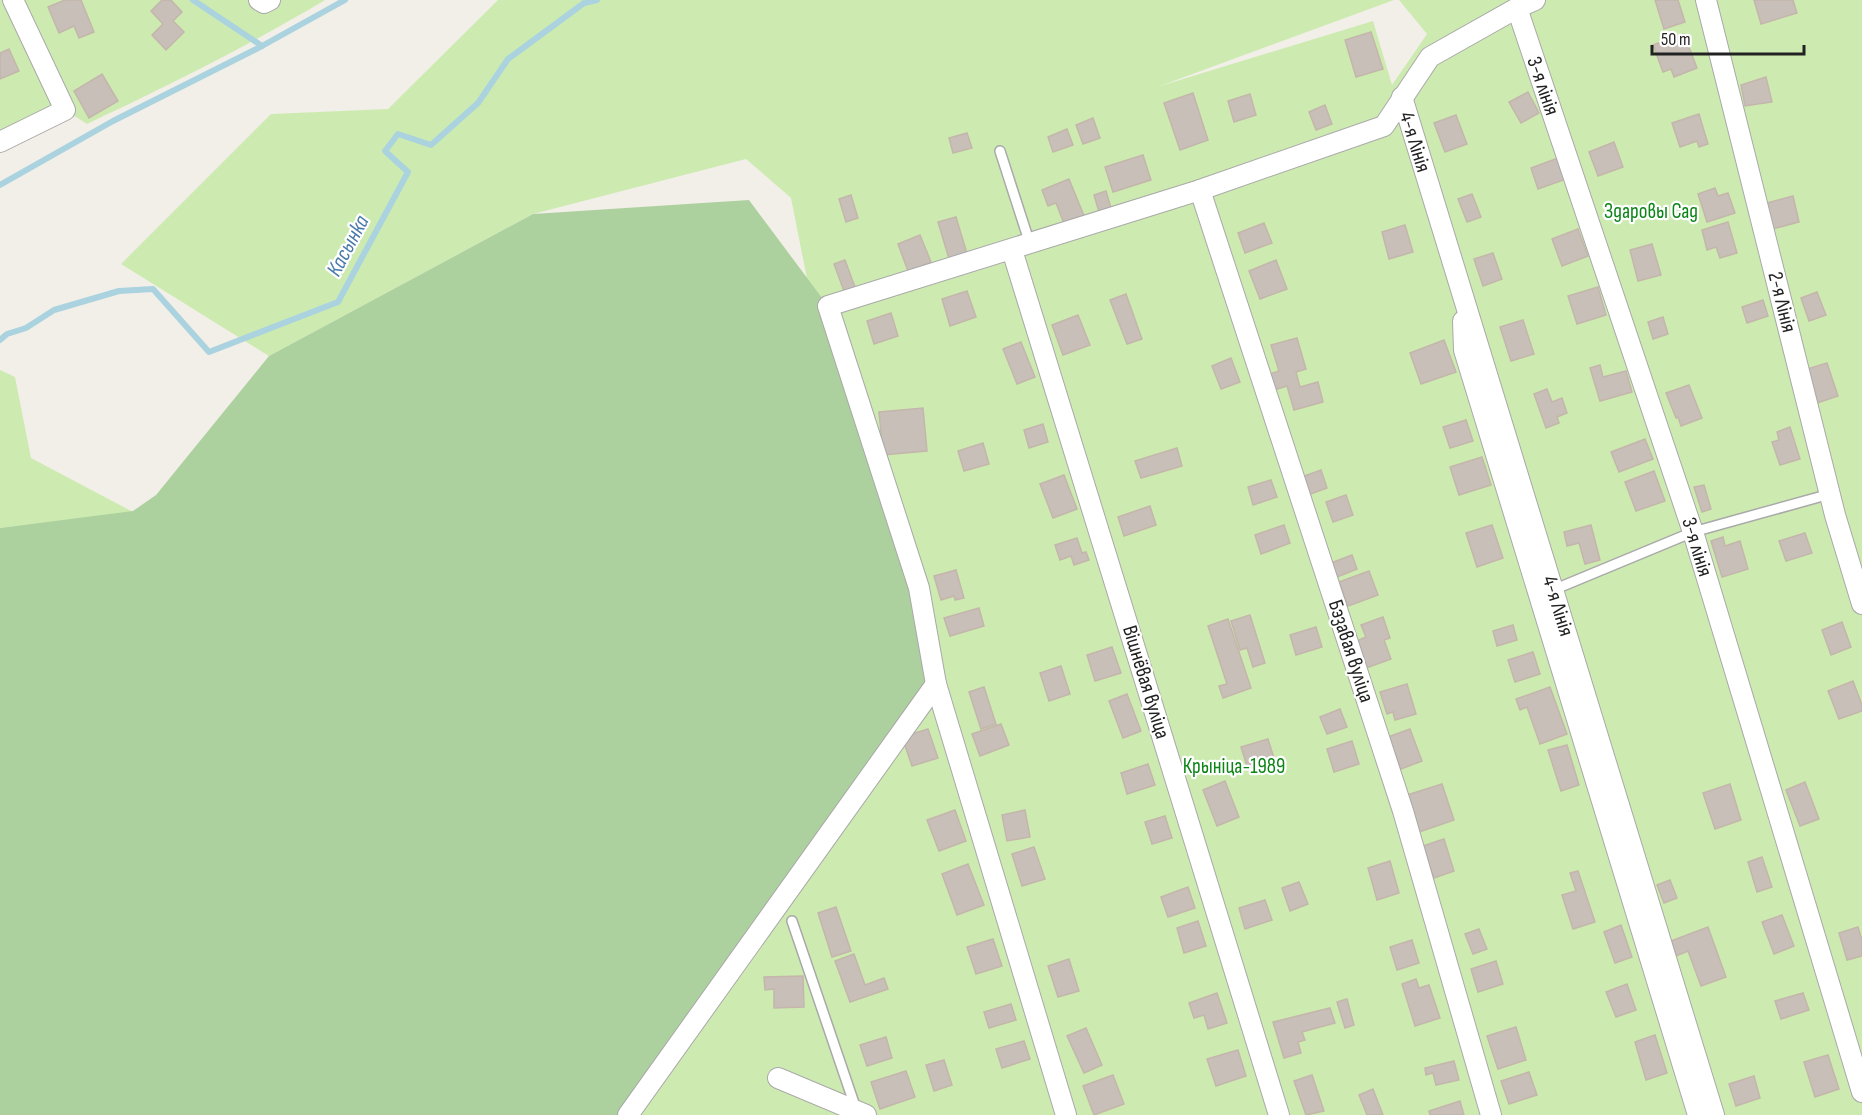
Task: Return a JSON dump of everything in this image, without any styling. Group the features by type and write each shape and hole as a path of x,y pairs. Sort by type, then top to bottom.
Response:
{"street":[{"path":"0,142 65,110 13,0"},
{"path":"259,0 264,3 270,0"},
{"name":"2-я Лінія","path":"1706,0 1830,494 1862,604"},
{"path":"1066,1115 936,684 919,588 828,306 1200,190 1384,126 1430,57 1526,4"},
{"name":"3-я лінія","path":"1526,4 1693,532 1862,1092"},
{"name":"4-я Лінія","path":"1402,97 1714,1115"},
{"name":"Бэзавая вуліца","path":"1200,190 1403,811 1491,1115"},
{"name":"Вішнёвая вуліца","path":"1021,247 1279,1115"},
{"path":"1461,289 1464,350 1698,1115"},
{"path":"628,1115 936,684"},
{"path":"778,1078 861,1113"}],"lane":[{"path":"1000,151 1021,247"},
{"path":"1553,590 1693,532 1830,494"},
{"path":"792,921 861,1113"}],"green space":[{"path":"0,0 325,0 207,65 87,124 65,110 0,142"},
{"path":"498,0 1394,0 1160,86 1373,21 1392,85 1427,34 1399,0 1862,0 1862,1115 615,1115 844,466 791,198 746,159 533,214 269,356 121,264 271,114 388,109"},
{"path":"749,200 828,306 936,684 628,1115 0,1115 0,528 133,511 156,495 269,356 533,214"},
{"path":"0,370 15,377 31,458 133,512 0,528"}],"building":[{"path":"65,0 81,0 94,32 79,38 74,26 59,33 48,7"},
{"path":"162,0 171,0 182,12 173,21 184,32 166,50 152,35 163,24 151,11"},
{"path":"1655,0 1678,0 1685,22 1664,29"},
{"path":"1754,0 1793,0 1797,13 1761,24"},
{"path":"1371,32 1383,69 1356,77 1345,40"},
{"path":"1684,34 1697,68 1674,77 1671,69 1663,72 1653,45"},
{"path":"9,49 19,71 0,79 0,53"},
{"path":"102,74 118,101 89,118 74,91"},
{"path":"1766,77 1772,102 1745,106 1741,85"},
{"path":"1528,92 1539,113 1521,123 1509,102"},
{"path":"1193,93 1208,140 1180,150 1164,103"},
{"path":"1250,94 1256,115 1234,122 1228,101"},
{"path":"1325,105 1332,124 1316,130 1309,112"},
{"path":"1699,114 1708,144 1699,147 1697,141 1680,147 1672,123"},
{"path":"1456,115 1467,144 1445,152 1434,123"},
{"path":"1093,118 1100,138 1083,144 1076,125"},
{"path":"1067,129 1073,145 1053,152 1048,137"},
{"path":"967,133 972,148 953,153 949,138"},
{"path":"1614,142 1623,167 1598,176 1589,152"},
{"path":"1143,155 1151,180 1113,192 1105,167"},
{"path":"1558,158 1566,179 1538,189 1531,168"},
{"path":"1069,179 1085,218 1065,226 1056,203 1048,206 1042,190"},
{"path":"1715,188 1718,196 1728,193 1735,213 1707,222 1698,194"},
{"path":"1106,191 1111,208 1099,212 1094,195"},
{"path":"1472,194 1481,217 1467,222 1458,199"},
{"path":"851,195 858,218 846,222 839,199"},
{"path":"1793,196 1799,222 1769,230 1763,204"},
{"path":"956,217 968,257 950,262 938,222"},
{"path":"1728,222 1737,253 1720,258 1716,247 1707,250 1702,230"},
{"path":"1264,223 1272,243 1245,253 1238,233"},
{"path":"1405,225 1413,252 1389,259 1382,232"},
{"path":"1578,229 1588,256 1562,266 1552,239"},
{"path":"920,235 931,262 908,271 898,244"},
{"path":"1652,244 1661,275 1638,281 1630,250"},
{"path":"1493,253 1502,279 1483,286 1474,259"},
{"path":"845,260 855,287 844,291 834,264"},
{"path":"1276,260 1287,289 1260,299 1249,271"},
{"path":"1598,287 1606,315 1577,324 1568,296"},
{"path":"967,291 976,317 950,326 942,299"},
{"path":"1817,292 1826,315 1809,321 1801,298"},
{"path":"1126,294 1142,339 1127,344 1110,300"},
{"path":"1763,300 1768,316 1747,323 1742,307"},
{"path":"891,313 898,336 874,344 867,321"},
{"path":"1078,315 1090,345 1063,355 1052,325"},
{"path":"1663,317 1668,334 1653,339 1648,322"},
{"path":"1523,320 1534,354 1511,361 1500,327"},
{"path":"1297,338 1306,369 1296,372 1300,387 1318,382 1323,402 1294,410 1287,386 1271,391 1267,375 1279,371 1271,345"},
{"path":"1444,340 1456,372 1421,384 1410,353"},
{"path":"1021,342 1035,377 1017,384 1003,349"},
{"path":"1231,358 1240,382 1221,389 1212,366"},
{"path":"1827,363 1838,396 1814,404 1804,370"},
{"path":"1600,365 1603,377 1626,371 1632,392 1600,401 1590,368"},
{"path":"1689,385 1702,418 1681,426 1666,393"},
{"path":"1547,389 1552,402 1562,398 1567,413 1557,417 1559,423 1546,428 1534,394"},
{"path":"923,408 927,451 883,455 879,412"},
{"path":"1466,420 1473,441 1450,448 1443,427"},
{"path":"1043,424 1048,442 1029,448 1024,430"},
{"path":"1790,427 1800,459 1780,465 1772,442 1779,440 1777,432"},
{"path":"1645,439 1653,459 1619,472 1611,452"},
{"path":"983,443 989,464 964,471 958,451"},
{"path":"1177,448 1182,466 1141,478 1135,461"},
{"path":"1482,457 1491,485 1459,495 1450,467"},
{"path":"1321,470 1327,488 1305,496 1299,478"},
{"path":"1654,471 1665,501 1636,511 1625,482"},
{"path":"1064,475 1077,509 1053,518 1040,484"},
{"path":"1271,480 1277,497 1253,505 1248,487"},
{"path":"1704,485 1711,509 1702,512 1694,487"},
{"path":"1346,495 1353,515 1333,522 1326,502"},
{"path":"1150,506 1156,525 1124,536 1118,517"},
{"path":"1284,525 1290,543 1261,554 1255,535"},
{"path":"1492,525 1503,558 1477,567 1466,533"},
{"path":"1591,525 1600,560 1585,564 1579,543 1567,546 1564,532"},
{"path":"1805,533 1812,553 1786,561 1779,541"},
{"path":"1723,537 1725,546 1740,541 1748,569 1722,577 1711,541"},
{"path":"1077,538 1082,553 1086,552 1089,560 1074,565 1071,556 1060,560 1055,545"},
{"path":"1352,555 1357,569 1337,577 1331,563"},
{"path":"956,570 964,598 955,600 954,596 941,600 934,576"},
{"path":"1369,571 1378,595 1348,606 1339,582"},
{"path":"979,608 984,626 950,636 944,618"},
{"path":"1250,615 1265,663 1253,667 1247,648 1240,650 1231,621"},
{"path":"1383,617 1390,638 1384,640 1391,659 1366,668 1357,641 1366,637 1361,625"},
{"path":"1228,619 1251,688 1223,698 1219,686 1227,684 1208,626"},
{"path":"1842,622 1851,647 1831,655 1822,630"},
{"path":"1513,625 1517,640 1497,646 1493,631"},
{"path":"1316,627 1322,647 1296,655 1290,635"},
{"path":"1112,647 1121,673 1095,681 1087,655"},
{"path":"1533,652 1540,674 1515,682 1508,660"},
{"path":"1061,666 1070,694 1049,701 1040,673"},
{"path":"1853,681 1862,711 1839,719 1828,691"},
{"path":"1407,684 1416,714 1395,720 1393,712 1387,714 1380,692"},
{"path":"984,687 996,724 981,729 969,692"},
{"path":"1550,687 1567,734 1540,744 1527,707 1520,710 1516,699"},
{"path":"1127,694 1141,731 1123,738 1109,701"},
{"path":"1340,709 1347,727 1327,734 1320,717"},
{"path":"1001,724 1009,745 980,756 972,734"},
{"path":"928,729 938,758 912,766 902,737"},
{"path":"1410,729 1422,761 1401,769 1388,737"},
{"path":"1268,739 1274,758 1247,766 1241,747"},
{"path":"1352,741 1359,764 1334,772 1327,749"},
{"path":"1567,745 1579,785 1561,791 1548,750"},
{"path":"1148,764 1155,785 1127,794 1121,773"},
{"path":"1225,781 1239,817 1217,826 1203,790"},
{"path":"1805,782 1819,819 1800,826 1786,790"},
{"path":"1442,784 1454,820 1419,832 1407,795"},
{"path":"1730,784 1741,820 1715,829 1703,793"},
{"path":"955,810 966,841 939,851 927,820"},
{"path":"1025,810 1030,837 1007,841 1002,815"},
{"path":"1165,816 1172,838 1152,844 1145,822"},
{"path":"1444,839 1454,871 1434,878 1423,846"},
{"path":"1034,847 1045,879 1022,886 1012,854"},
{"path":"1762,857 1772,887 1757,892 1748,862"},
{"path":"1390,861 1399,893 1377,900 1368,868"},
{"path":"968,864 984,905 957,915 942,874"},
{"path":"1578,871 1595,922 1573,929 1562,895 1576,891 1570,873"},
{"path":"1670,880 1677,898 1664,903 1657,885"},
{"path":"1299,882 1308,904 1290,911 1282,888"},
{"path":"1188,887 1195,908 1168,917 1161,897"},
{"path":"1265,900 1272,920 1245,929 1239,908"},
{"path":"836,907 851,951 832,957 818,913"},
{"path":"1782,915 1794,946 1774,954 1762,922"},
{"path":"1198,921 1206,946 1184,953 1177,928"},
{"path":"1621,925 1632,957 1615,963 1604,932"},
{"path":"1708,927 1726,977 1701,986 1688,951 1676,956 1671,941"},
{"path":"1858,927 1862,940 1862,956 1847,960 1839,933"},
{"path":"1479,929 1487,949 1473,954 1465,934"},
{"path":"993,939 1002,966 976,974 967,947"},
{"path":"1412,940 1419,963 1397,970 1390,947"},
{"path":"854,954 865,985 884,978 888,989 850,1002 835,961"},
{"path":"1069,959 1079,991 1058,997 1048,966"},
{"path":"1496,961 1503,984 1478,992 1471,969"},
{"path":"803,976 804,1007 774,1008 774,989 765,990 764,977"},
{"path":"1416,979 1419,988 1429,985 1440,1018 1415,1026 1402,984"},
{"path":"1627,984 1636,1010 1616,1017 1606,992"},
{"path":"1217,993 1227,1023 1208,1029 1204,1015 1194,1018 1189,1003"},
{"path":"1803,993 1809,1010 1781,1019 1775,1001"},
{"path":"1347,999 1354,1025 1345,1028 1337,1002"},
{"path":"1011,1004 1016,1020 989,1028 984,1012"},
{"path":"1330,1008 1335,1023 1302,1032 1305,1040 1298,1042 1301,1053 1284,1058 1273,1022"},
{"path":"1516,1027 1526,1060 1498,1069 1487,1036"},
{"path":"1086,1028 1102,1065 1084,1073 1067,1036"},
{"path":"1655,1035 1667,1073 1646,1080 1635,1042"},
{"path":"886,1037 892,1058 867,1066 860,1045"},
{"path":"1024,1041 1030,1059 1002,1068 996,1049"},
{"path":"1238,1050 1246,1076 1216,1086 1207,1059"},
{"path":"1828,1055 1839,1089 1815,1097 1804,1062"},
{"path":"944,1060 952,1085 934,1091 926,1065"},
{"path":"1454,1061 1459,1080 1436,1085 1433,1073 1426,1075 1425,1068"},
{"path":"906,1071 915,1097 880,1109 871,1082"},
{"path":"1529,1072 1537,1095 1509,1104 1501,1081"},
{"path":"1113,1075 1124,1104 1094,1115 1083,1086"},
{"path":"1312,1075 1324,1111 1306,1115 1294,1081"},
{"path":"1754,1076 1760,1098 1736,1106 1729,1084"},
{"path":"1373,1089 1383,1115 1367,1115 1359,1095"},
{"path":"1460,1101 1464,1115 1430,1115 1429,1111"}],"waterway":[{"path":"193,0 262,46"},
{"path":"0,185 113,121 262,46 345,0"},
{"name":"Касынка","path":"0,340 7,334 26,328 54,310 119,291 153,289 209,352 338,302 408,172 385,151 398,134 431,145 478,103 508,59 584,3 597,0"}],"park label":[{"name":"Здаровы Сад","path":"1651,211"},
{"name":"Крыніца-1989","path":"1234,766"}]}
